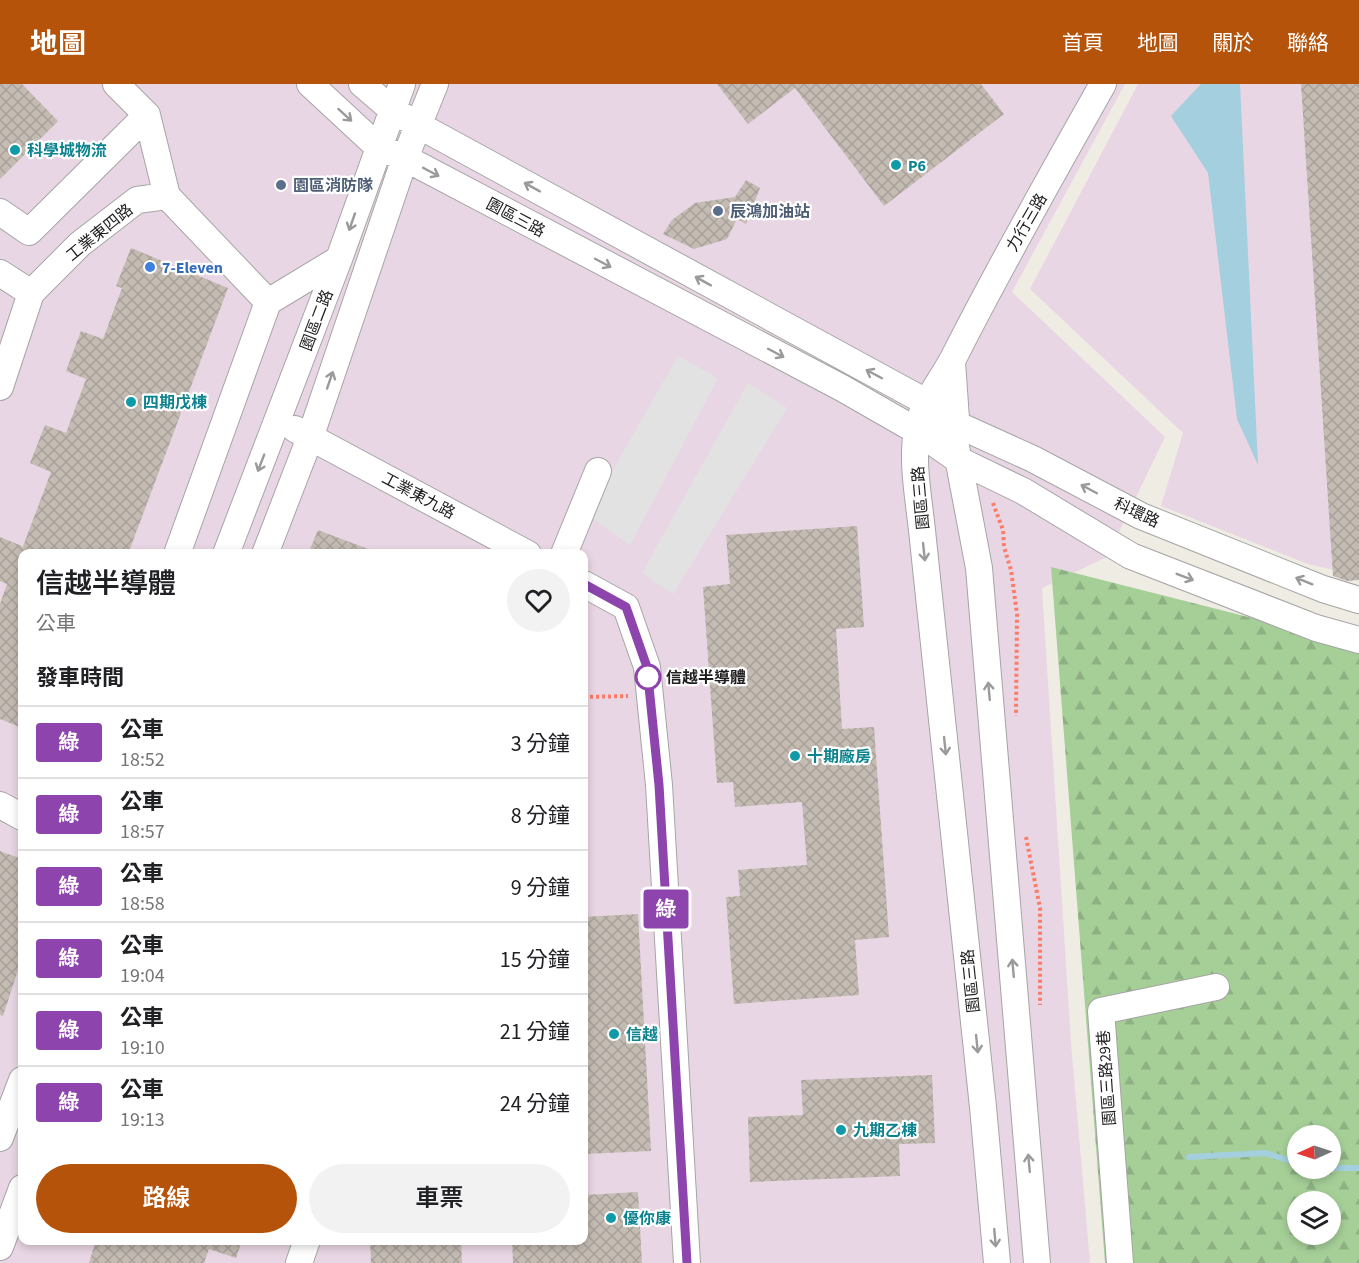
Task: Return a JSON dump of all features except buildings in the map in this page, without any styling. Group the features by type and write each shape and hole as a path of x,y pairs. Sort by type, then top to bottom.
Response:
{"street":[{"path":"116,84 147,115 167,196 268,302"},
{"name":"園區三路","path":"310,84 378,147 405,158 842,388 917,430 916,467 923,540 980,1071 997,1263"},
{"name":"園區三路","path":"362,84 391,109 418,125 926,402"},
{"name":"園區二路","path":"228,549 339,260 391,109 402,84"},
{"name":"園區二路","path":"267,549 311,435 405,158 435,84"},
{"name":"力行三路","path":"917,430 926,402 952,362 997,273 1103,84"},
{"path":"0,212 29,232 147,115"},
{"name":"工業東四路","path":"0,387 31,293 80,244 137,200 167,196"},
{"path":"179,549 268,302 339,260"},
{"path":"0,273 31,293"},
{"path":"952,362 957,444 981,507 979,568 1037,1263"},
{"name":"科環路","path":"926,402 957,444 1015,486 1131,556 1316,628 1359,640"},
{"name":"工業東九路","path":"278,422 311,435 519,549"},
{"name":"科環路","path":"917,430 957,444 1033,459 1141,516 1323,589 1359,600"},
{"path":"566,549 598,471"},
{"path":"981,507 971,497 978,488 1003,482 1015,486"},
{"path":"588,586 626,607 647,667 659,785 687,1263"},
{"path":"0,805 18,815"},
{"name":"園區三路29巷","path":"1120,1263 1101,1011 1216,987"},
{"path":"0,1138 18,1091"},
{"path":"0,1247 18,1199"},
{"path":"299,1263 305,1245"}],"path":[{"path":"981,507 1003,530 1004,548 1011,570 1017,614 1016,723"},
{"path":"588,697 650,696"},
{"path":"1025,830 1040,908 1040,1016"}],"shaded area":[{"path":"0,84 1125,84 1012,292 1165,437 1107,557 1042,588 1071,1043 1090,1263 0,1263"},
{"path":"1138,84 1359,84 1359,576 1308,564 1161,506 1183,433 1030,289"},
{"path":"678,356 718,378 630,545 587,515"},
{"path":"748,383 787,408 673,594 642,573"}],"green space":[{"path":"1051,567 1359,645 1359,1263 1105,1263"}],"water":[{"path":"1201,84 1240,84 1258,465 1237,419 1208,173 1171,116"}],"waterway":[{"path":"1189,1157 1265,1153 1287,1160"},
{"path":"1341,1168 1359,1168"}],"bus line":[{"name":"綠","path":"588,586 626,607 647,667 659,785 687,1263"}],"place":[{"name":"科學城物流","path":"15,150"},
{"name":"P6","path":"896,165"},
{"name":"園區消防隊","path":"281,185"},
{"name":"辰鴻加油站","path":"718,211"},
{"name":"7-Eleven","path":"150,267"},
{"name":"四期戊棟","path":"131,402"},
{"name":"信越半導體","path":"648,677"},
{"name":"十期廠房","path":"795,756"},
{"name":"信越","path":"614,1034"},
{"name":"九期乙棟","path":"841,1130"},
{"name":"優你康","path":"611,1218"}]}
